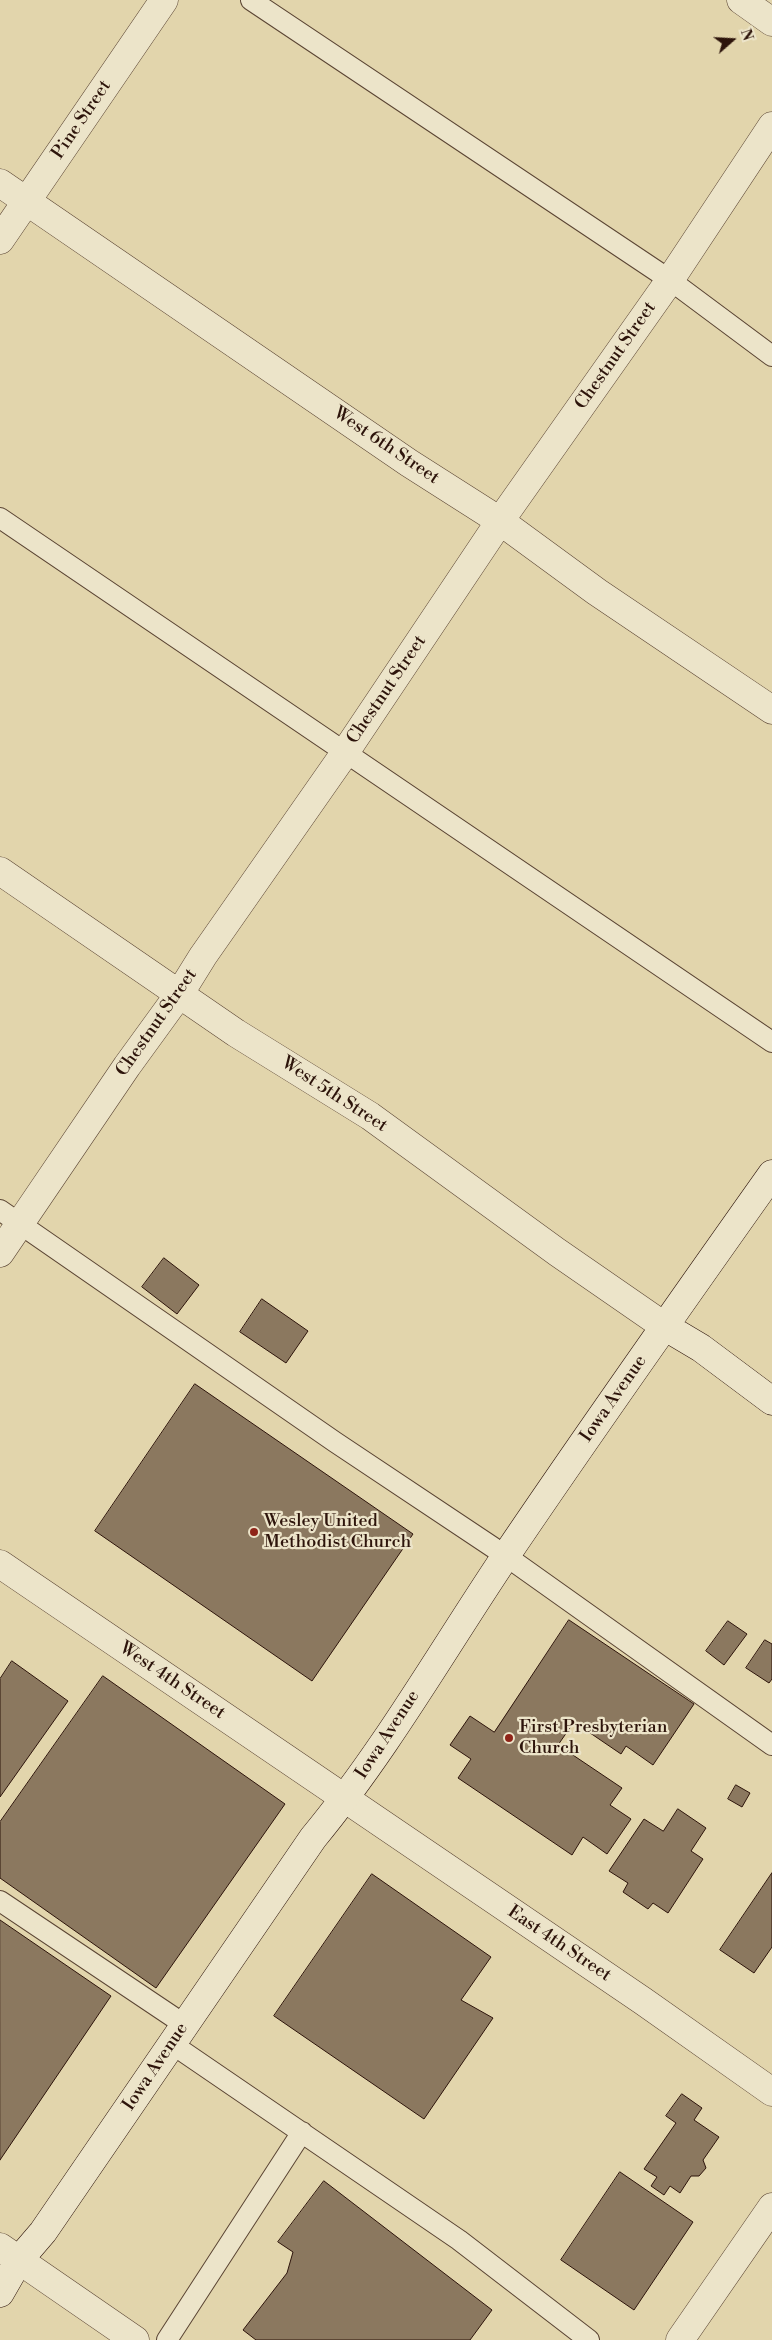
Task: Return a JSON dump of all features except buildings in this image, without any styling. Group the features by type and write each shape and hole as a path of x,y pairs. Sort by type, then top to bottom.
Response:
{"street":[{"name":"Pine Street","path":"0,240 164,0"},
{"path":"741,0 772,22"},
{"name":"Chestnut Street","path":"0,1253 10,1216 127,1066 180,992 345,752 500,521 670,280 772,126"},
{"name":"West 6th Street","path":"0,183 409,463 500,521 597,592 772,710"},
{"name":"West 5th Street","path":"0,871 180,992 236,1033 370,1116 558,1252 664,1326 701,1348 772,1401"},
{"name":"Iowa Avenue","path":"0,2293 10,2254 43,2232 313,1838 345,1799 506,1556 664,1326 772,1174"},
{"name":"West 4th Street","path":"0,1564 345,1799"},
{"name":"East 4th Street","path":"345,1799 635,1996 772,2092"},
{"path":"680,2340 772,2207"},
{"path":"10,2254 136,2340"}],"lane":[{"path":"251,0 670,280 772,356"},
{"path":"0,518 772,1042"},
{"path":"10,1216 335,1442 506,1556 772,1745"},
{"path":"0,1901 179,2034 302,2132 459,2240 589,2340"},
{"path":"167,2340 302,2132"}],"place":[{"name":"Wesley United Methodist Church","path":"254,1532"},
{"name":"First Presbyterian Church","path":"509,1738"}]}
